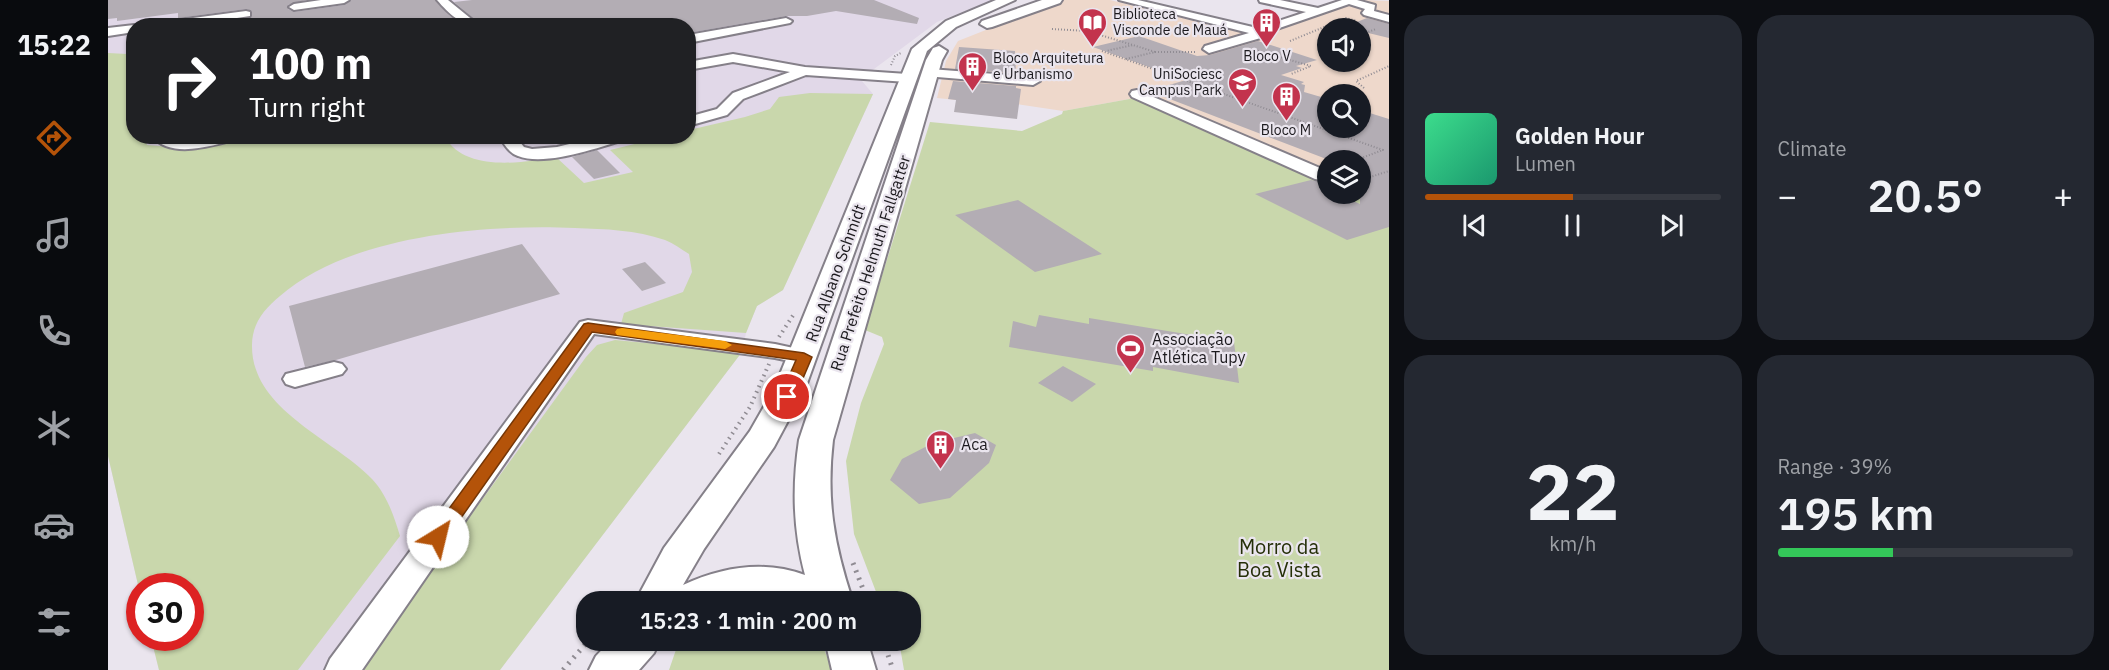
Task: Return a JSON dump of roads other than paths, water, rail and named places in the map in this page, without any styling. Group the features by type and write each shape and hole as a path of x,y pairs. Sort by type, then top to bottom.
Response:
{"main road":[{"name":"Rua Albano Schmidt","path":"660,591 674,561 777,416 804,357 907,72 920,49 930,39 961,19 1008,0"},
{"name":"Rua Prefeito Helmuth Fallgatter","path":"829,591 818,555 812,521 810,492 816,440 907,72 955,38 1054,0"},
{"path":"710,591 752,581 788,586 801,591"},
{"path":"611,670 630,651"},
{"path":"638,670 640,651"},
{"path":"849,651 855,670"}],"street":[{"path":"294,7 344,0"},
{"path":"442,0 462,18"},
{"path":"1124,0 1260,33"},
{"path":"1264,0 1318,12"},
{"path":"1209,49 1350,1 1371,7 1368,14 1389,19"},
{"path":"215,18 246,14"},
{"path":"696,38 786,21"},
{"path":"748,28 758,35 756,52"},
{"path":"108,32 126,29"},
{"path":"696,49 726,59"},
{"path":"696,65 756,52 820,76 907,72"},
{"path":"696,121 722,112 738,96 806,71 907,72 1033,81"},
{"path":"1137,94 1317,173"},
{"path":"513,144 519,151 526,154 541,154 586,144"},
{"path":"342,670 588,327 775,351 804,357"},
{"path":"295,379 334,369"}],"place":[{"name":"Biblioteca Visconde de Mauá","path":"1092,48"},
{"name":"Bloco V","path":"1267,48"},
{"name":"Bloco Arquitetura e Urbanismo","path":"972,92"},
{"name":"UniSociesc Campus Park","path":"1243,108"},
{"name":"Bloco M","path":"1286,122"},
{"name":"Associação Atlética Tupy","path":"1131,374"},
{"name":"Aca","path":"940,470"}],"park label":[{"name":"Morro da Boa Vista","path":"1279,558"}]}
